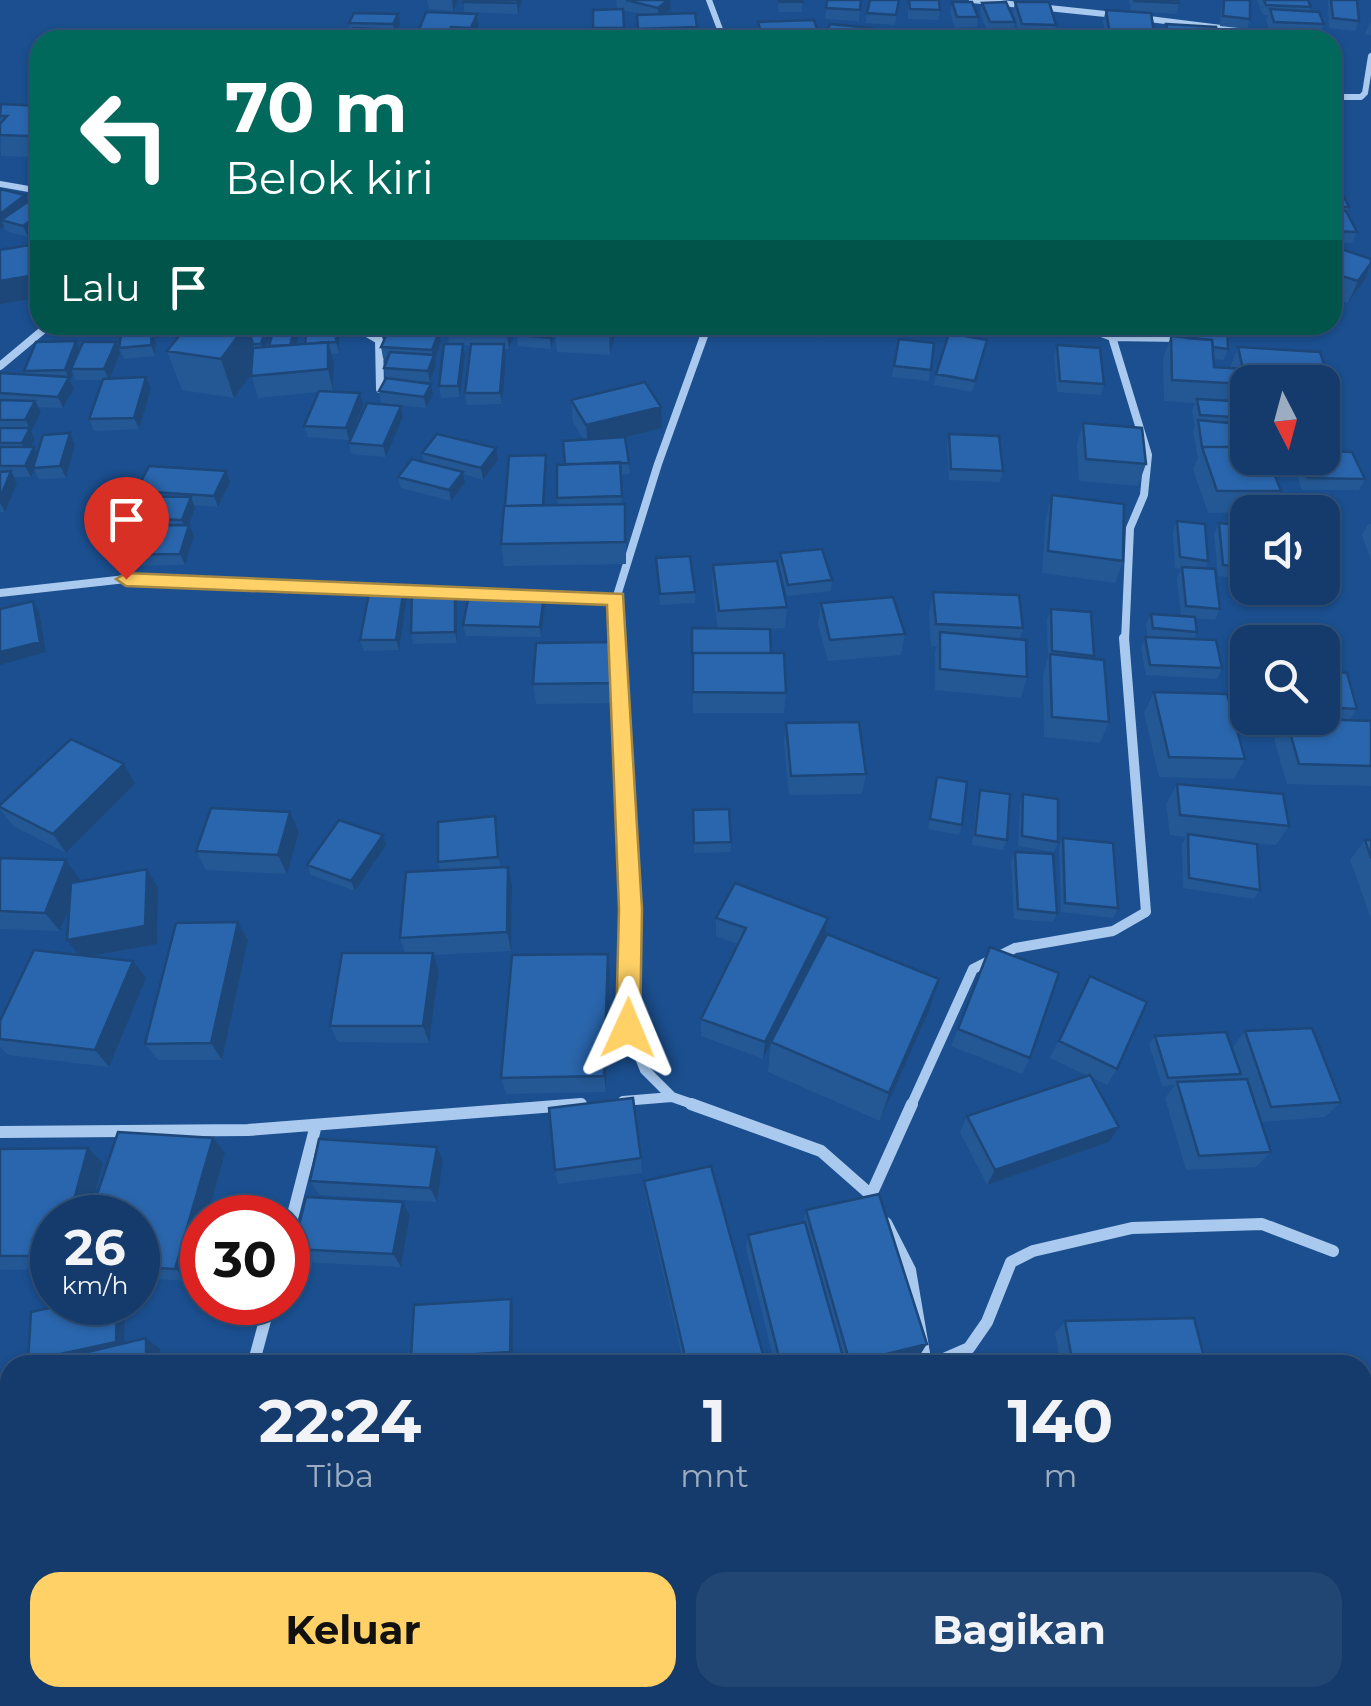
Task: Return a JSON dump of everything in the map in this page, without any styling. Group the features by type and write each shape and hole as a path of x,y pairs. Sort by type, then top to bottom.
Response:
{"street":[{"path":"709,0 720,30"},
{"path":"972,0 1238,30"},
{"path":"1091,0 1092,12"},
{"path":"1342,97 1361,97 1371,56"},
{"path":"0,184 30,190"},
{"path":"0,366 37,335"},
{"path":"370,335 379,340 380,388"},
{"path":"672,1097 645,1070 628,1028 630,909 616,598 704,335"},
{"path":"1107,335 1179,338"},
{"path":"871,1194 974,970 1002,951 1121,928 1146,912 1123,620 1130,528 1144,495 1148,455 1112,337"},
{"path":"0,593 126,579 616,598"},
{"path":"612,1102 672,1097 821,1150 871,1194 910,1270 926,1355"},
{"path":"0,1132 248,1130 593,1104"},
{"path":"298,1195 316,1125"},
{"path":"953,1355 970,1348 988,1322 1011,1262 1033,1251 1132,1228 1262,1224 1333,1251"},
{"path":"257,1355 264,1325"}],"building":[{"path":"464,0 518,0 517,3"},
{"path":"626,0 668,0 658,8"},
{"path":"827,0 861,0 860,10 826,8"},
{"path":"870,0 899,0 896,15 867,13"},
{"path":"909,0 939,0 940,10 910,9"},
{"path":"1178,0 1179,3 1134,1"},
{"path":"1224,0 1250,0 1250,19 1223,16"},
{"path":"1264,0 1308,0 1311,7 1266,5"},
{"path":"1331,0 1357,0 1359,21 1333,18"},
{"path":"952,2 972,2 978,17 957,17"},
{"path":"1006,2 1015,22 990,22 982,3"},
{"path":"1015,2 1049,2 1056,25 1022,24"},
{"path":"623,9 624,28 593,28 593,10"},
{"path":"1270,9 1319,12 1324,24 1274,22"},
{"path":"1106,10 1151,13 1154,30 1109,29"},
{"path":"426,12 477,14 471,28 419,30"},
{"path":"354,13 398,14 393,24 349,23"},
{"path":"695,13 697,27 638,29 637,15"},
{"path":"814,20 817,30 760,30 758,22"},
{"path":"830,24 872,28 871,30 828,30"},
{"path":"1166,24 1217,30 1168,30"},
{"path":"1,104 30,105 30,134 0,135 0,124 7,116 0,116"},
{"path":"0,189 25,195 0,214"},
{"path":"30,200 30,221 23,226 1,220"},
{"path":"1342,211 1346,211 1357,232 1342,231"},
{"path":"29,245 29,276 0,281 0,250"},
{"path":"1342,249 1371,259 1358,281 1342,276"},
{"path":"121,335 152,335 151,345 119,348"},
{"path":"180,335 239,335 221,359 167,351"},
{"path":"250,335 264,335 261,344 253,344"},
{"path":"272,335 293,335 290,345 269,346"},
{"path":"306,335 336,335 336,342 305,344"},
{"path":"386,335 438,335 432,350 381,347"},
{"path":"948,335 987,340 975,381 936,374"},
{"path":"1227,335 1228,349 1213,347 1212,340 1187,338"},
{"path":"1171,336 1212,340 1214,367 1230,368 1230,383 1172,380"},
{"path":"899,339 934,343 931,370 894,366"},
{"path":"76,341 65,370 24,371 36,342"},
{"path":"83,342 116,342 104,369 71,369"},
{"path":"328,342 328,369 251,376 253,348"},
{"path":"444,344 463,344 458,386 439,386"},
{"path":"471,344 504,344 500,393 465,393"},
{"path":"1057,345 1100,348 1104,384 1060,381"},
{"path":"1238,347 1320,352 1324,365 1242,365"},
{"path":"390,352 434,355 428,371 384,368"},
{"path":"0,373 69,377 58,397 0,393"},
{"path":"146,377 134,418 89,419 103,379"},
{"path":"386,378 431,384 424,397 379,391"},
{"path":"645,382 661,407 586,425 571,400"},
{"path":"319,391 360,393 346,428 304,426"},
{"path":"1197,399 1230,401 1230,417 1200,415"},
{"path":"0,400 35,401 25,420 0,420"},
{"path":"367,403 401,406 383,446 349,443"},
{"path":"1198,420 1230,423 1230,447 1202,447"},
{"path":"1083,423 1142,428 1146,464 1086,459"},
{"path":"0,428 30,428 22,443 0,443"},
{"path":"70,433 60,466 33,468 43,435"},
{"path":"437,434 496,448 481,468 422,453"},
{"path":"949,434 999,436 1003,471 951,469"},
{"path":"625,437 629,463 565,464 563,441"},
{"path":"0,447 34,447 25,466 0,466"},
{"path":"1202,447 1230,447 1230,475 1275,475 1281,491 1217,491"},
{"path":"1340,452 1352,452 1365,479 1307,475 1340,475"},
{"path":"546,455 543,505 505,506 509,456"},
{"path":"412,459 463,472 449,490 398,477"},
{"path":"620,462 622,496 557,498 557,465"},
{"path":"149,466 226,471 214,496 136,491"},
{"path":"11,471 0,498 0,472"},
{"path":"1052,495 1124,504 1123,561 1048,551"},
{"path":"131,496 191,497 182,520 121,518"},
{"path":"625,504 625,542 501,544 504,506"},
{"path":"1177,521 1205,524 1208,561 1180,557"},
{"path":"1219,523 1230,524 1230,566 1223,565"},
{"path":"189,525 180,554 108,555 118,526"},
{"path":"822,549 832,580 788,585 780,553"},
{"path":"690,556 695,592 660,594 656,558"},
{"path":"777,561 787,607 719,611 713,565"},
{"path":"1182,567 1215,569 1220,609 1186,606"},
{"path":"370,588 404,588 396,640 360,640"},
{"path":"455,590 455,632 411,633 412,591"},
{"path":"933,592 1019,595 1023,628 936,624"},
{"path":"469,594 544,595 540,627 463,625"},
{"path":"893,597 905,634 830,640 821,603"},
{"path":"33,601 40,642 0,652 0,609"},
{"path":"1051,609 1091,612 1094,656 1052,651"},
{"path":"1151,614 1195,617 1197,632 1153,628"},
{"path":"692,628 770,629 771,653 692,655"},
{"path":"940,632 1026,640 1027,677 940,669"},
{"path":"1145,637 1216,640 1222,668 1150,665"},
{"path":"614,642 613,683 533,684 536,643"},
{"path":"693,653 784,653 786,693 693,692"},
{"path":"1050,654 1104,660 1109,722 1052,717"},
{"path":"1340,672 1347,673 1357,709 1340,708"},
{"path":"1154,692 1227,694 1230,735 1238,735 1245,759 1169,757"},
{"path":"1340,720 1371,721 1371,766 1299,764 1291,735 1340,735"},
{"path":"859,722 866,774 791,776 786,723"},
{"path":"71,739 124,764 53,834 0,807 0,805"},
{"path":"937,777 967,782 962,825 930,819"},
{"path":"1177,784 1283,794 1289,826 1180,815"},
{"path":"980,790 1010,794 1007,840 975,835"},
{"path":"1023,794 1058,799 1058,842 1022,836"},
{"path":"211,808 290,812 278,855 196,851"},
{"path":"729,809 731,842 694,843 693,810"},
{"path":"495,816 498,857 438,862 438,822"},
{"path":"339,820 383,835 351,881 307,865"},
{"path":"1188,834 1257,844 1260,890 1189,878"},
{"path":"1063,838 1113,843 1118,908 1065,903"},
{"path":"1015,852 1053,854 1057,913 1018,909"},
{"path":"0,858 66,860 45,913 0,911"},
{"path":"508,867 507,932 400,938 406,872"},
{"path":"147,869 145,926 67,940 71,883"},
{"path":"735,883 828,918 765,1042 701,1019 746,928 716,918"},
{"path":"238,922 211,1043 145,1044 176,923"},
{"path":"827,934 939,979 889,1093 771,1042"},
{"path":"990,947 1059,973 1030,1058 958,1029"},
{"path":"34,950 133,961 95,1050 0,1039 0,1021"},
{"path":"342,953 433,953 423,1026 330,1026"},
{"path":"608,954 604,1076 501,1078 512,955"},
{"path":"1090,976 1147,1002 1117,1069 1059,1041"},
{"path":"1312,1028 1341,1102 1271,1107 1245,1031"},
{"path":"1226,1032 1241,1074 1168,1078 1155,1036"},
{"path":"1090,1075 1119,1127 995,1170 967,1116"},
{"path":"1247,1079 1271,1152 1199,1156 1177,1082"},
{"path":"633,1098 641,1158 555,1170 549,1108"},
{"path":"118,1132 213,1138 196,1195 180,1195 180,1252 175,1269 160,1268 160,1195 97,1195"},
{"path":"319,1139 437,1147 430,1188 310,1181"},
{"path":"88,1148 75,1195 30,1195 30,1256 0,1256 0,1149"},
{"path":"711,1166 763,1355 685,1355 644,1181"},
{"path":"879,1194 927,1344 882,1355 848,1355 806,1210"},
{"path":"310,1197 403,1202 393,1254 310,1250"},
{"path":"805,1222 843,1355 778,1355 748,1235"},
{"path":"511,1299 510,1352 411,1355 414,1305"},
{"path":"1194,1318 1203,1355 1071,1355 1065,1321"},
{"path":"30,1325 116,1325 116,1342 56,1355 28,1355"},
{"path":"146,1338 146,1355 75,1355"}],"route":[{"path":"126,579 616,598 630,909 628,1028"}]}
